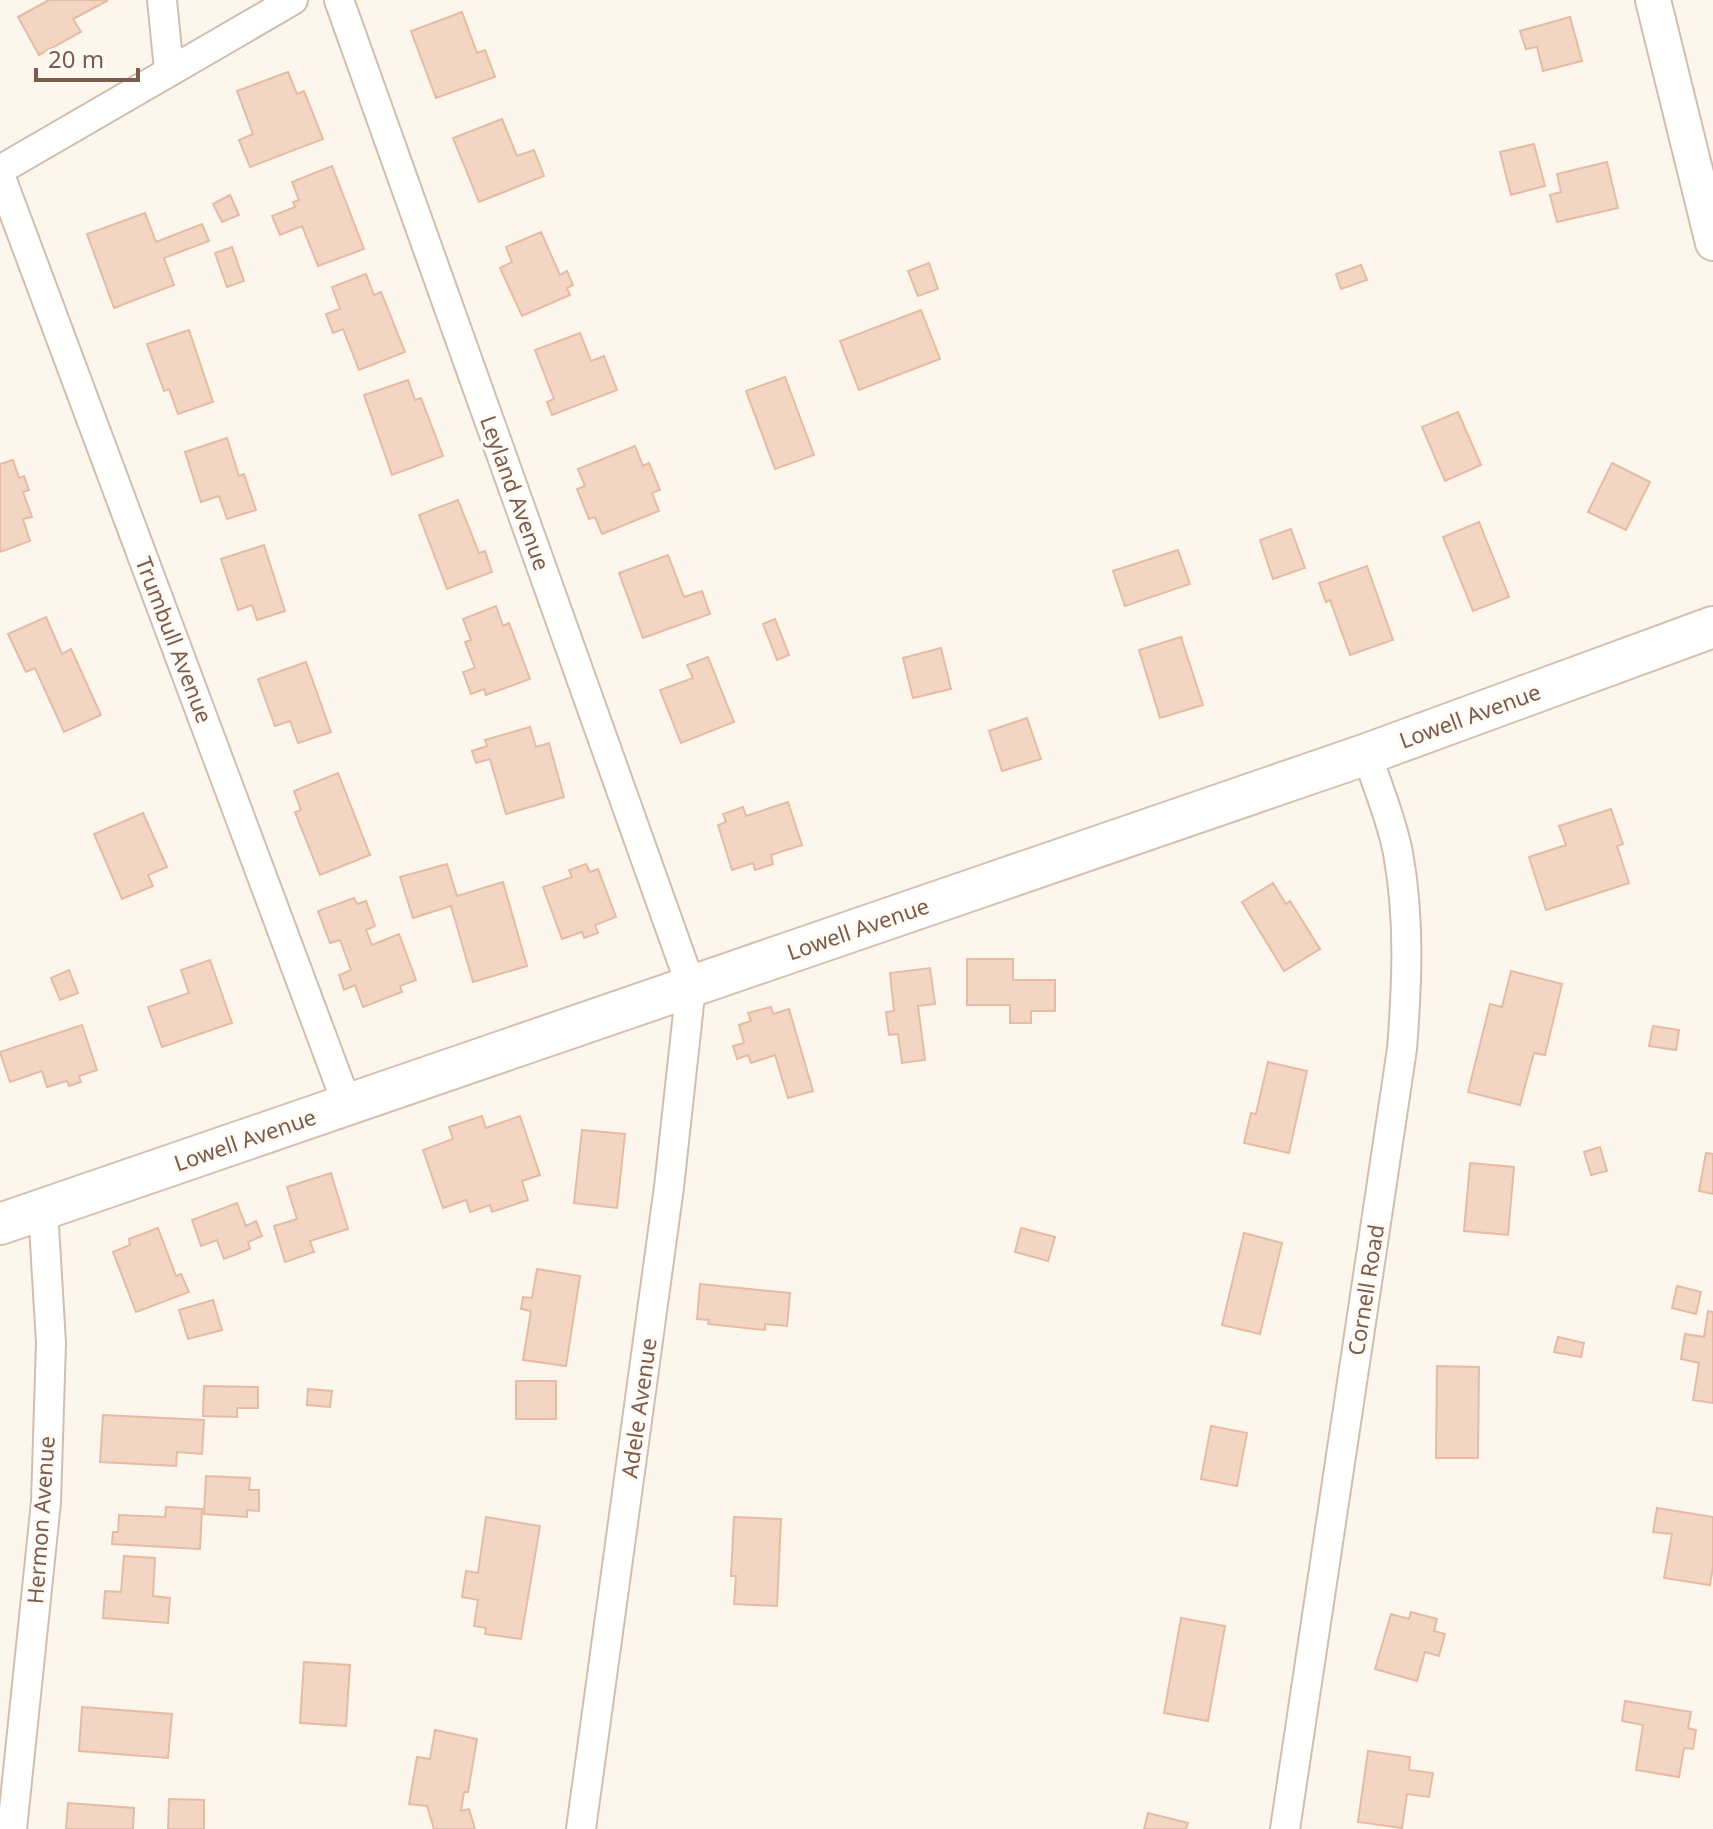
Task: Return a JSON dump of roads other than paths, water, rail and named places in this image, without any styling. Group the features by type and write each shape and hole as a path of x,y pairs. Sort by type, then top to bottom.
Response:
{"main road":[{"name":"Lowell Avenue","path":"0,1224 1367,754 1713,627"}],"street":[{"path":"162,0 169,70"},
{"path":"0,173 169,70 293,0"},
{"name":"Leyland Avenue","path":"339,0 691,986"},
{"path":"1653,0 1713,243"},
{"name":"Trumbull Avenue","path":"0,173 347,1104"},
{"name":"Cornell Road","path":"1285,1829 1402,1049 1406,995 1404,901 1398,851 1367,754"},
{"name":"Adele Avenue","path":"581,1829 669,1187 691,986"},
{"name":"Hermon Avenue","path":"12,1829 46,1502 51,1343 43,1209"}]}
